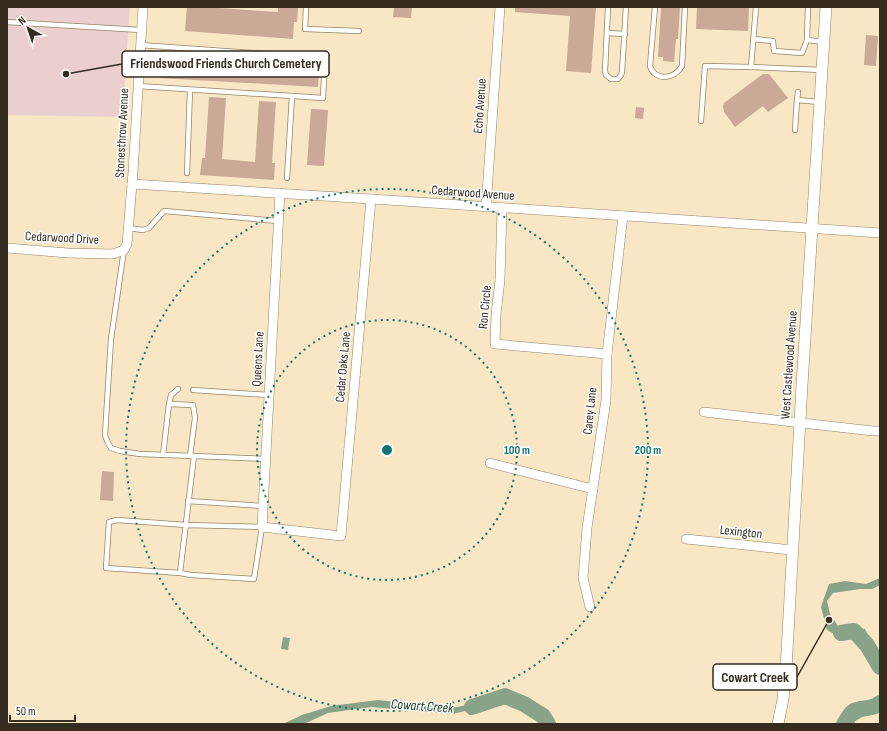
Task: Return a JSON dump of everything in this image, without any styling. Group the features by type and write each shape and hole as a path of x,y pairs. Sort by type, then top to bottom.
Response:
{"street":[{"name":"Stonesthrow Avenue","path":"119,252 127,244 132,184 142,7"},
{"name":"Echo Avenue","path":"486,207 500,7"},
{"name":"West Castlewood Avenue","path":"778,724 783,699 786,669 826,7"},
{"name":"Cedarwood Avenue","path":"132,184 880,233"},
{"name":"Queens Lane","path":"262,527 280,193"},
{"name":"Cedar Oaks Lane","path":"262,527 341,536 371,199"},
{"name":"Ron Circle","path":"502,208 500,280 496,314 495,344 607,354"},
{"name":"Carey Lane","path":"590,607 583,578 587,528 606,400 607,354 623,216"},
{"name":"Cedarwood Drive","path":"7,248 68,253 119,252"},
{"path":"704,412 880,431"},
{"path":"490,463 593,489"},
{"name":"Lexington","path":"686,539 792,550"}],"lane":[{"path":"306,7 305,28 359,31"},
{"path":"608,7 605,71 606,75 611,79 618,78 622,72 626,7"},
{"path":"655,7 650,66 656,74 668,77 675,75 682,66 685,7"},
{"path":"751,67 756,7"},
{"path":"753,39 773,41 774,51 802,53 807,40 808,7"},
{"path":"7,22 141,30"},
{"path":"607,33 625,34"},
{"path":"807,40 824,42"},
{"path":"138,86 323,98 325,58 140,45"},
{"path":"701,121 706,66 822,70"},
{"path":"187,173 190,90"},
{"path":"795,130 798,92"},
{"path":"287,178 292,96"},
{"path":"797,100 820,102"},
{"path":"128,228 144,230 149,228 164,211 278,221"},
{"path":"119,252 105,435 111,448 140,454 265,459"},
{"path":"163,455 171,395 178,389"},
{"path":"193,390 269,395"},
{"path":"169,404 192,405 195,418 186,525 180,573"},
{"path":"188,501 263,506"},
{"path":"117,520 186,525 262,527 254,579 106,568 109,522 117,520"}],"shaded area":[{"path":"8,7 130,7 122,117 7,115"}],"water":[{"path":"880,578 880,585 872,589 860,589 833,593 827,601 830,614 838,626 865,629 871,642 880,653 880,668 861,637 840,637 827,630 821,607 829,584 845,581 866,584"},
{"path":"283,637 290,638 288,650 281,649"},
{"name":"Cowart Creek","path":"520,698 554,724 541,724 512,704 486,706 453,714 371,707 328,713 304,724 283,724 302,715 331,706 378,700 457,707 486,701"},
{"path":"880,699 880,708 850,724 837,724 851,712"}],"building":[{"path":"187,7 278,12 278,7 298,7 297,22 294,22 293,39 185,31"},
{"path":"394,7 412,7 411,18 393,17"},
{"path":"515,7 596,7 591,73 566,71 570,16 515,12"},
{"path":"661,7 680,7 678,39 676,39 674,62 663,61 663,57 658,57"},
{"path":"697,7 749,7 748,31 696,29"},
{"path":"866,35 878,36 876,66 864,65"},
{"path":"161,60 319,70 318,87 160,78"},
{"path":"763,74 769,74 788,98 768,112 763,106 735,127 724,112 724,103"},
{"path":"209,97 226,98 222,159 255,162 259,101 276,102 272,163 275,163 274,180 200,175 202,158 205,158"},
{"path":"636,107 644,108 643,119 635,118"},
{"path":"311,109 328,110 324,166 307,165"},
{"path":"102,471 114,472 113,501 100,500"}],"waterway":[{"name":"Cowart Creek","path":"841,633 854,631 867,645 880,667"},
{"name":"Cowart Creek","path":"472,707 505,696 524,704 543,716 548,724"},
{"name":"Cowart Creek","path":"844,724 854,711 874,707 880,703"}],"place":[{"name":"Friendswood Friends Church Cemetery","path":"66,74"},
{"name":"Cowart Creek","path":"829,620"}]}
